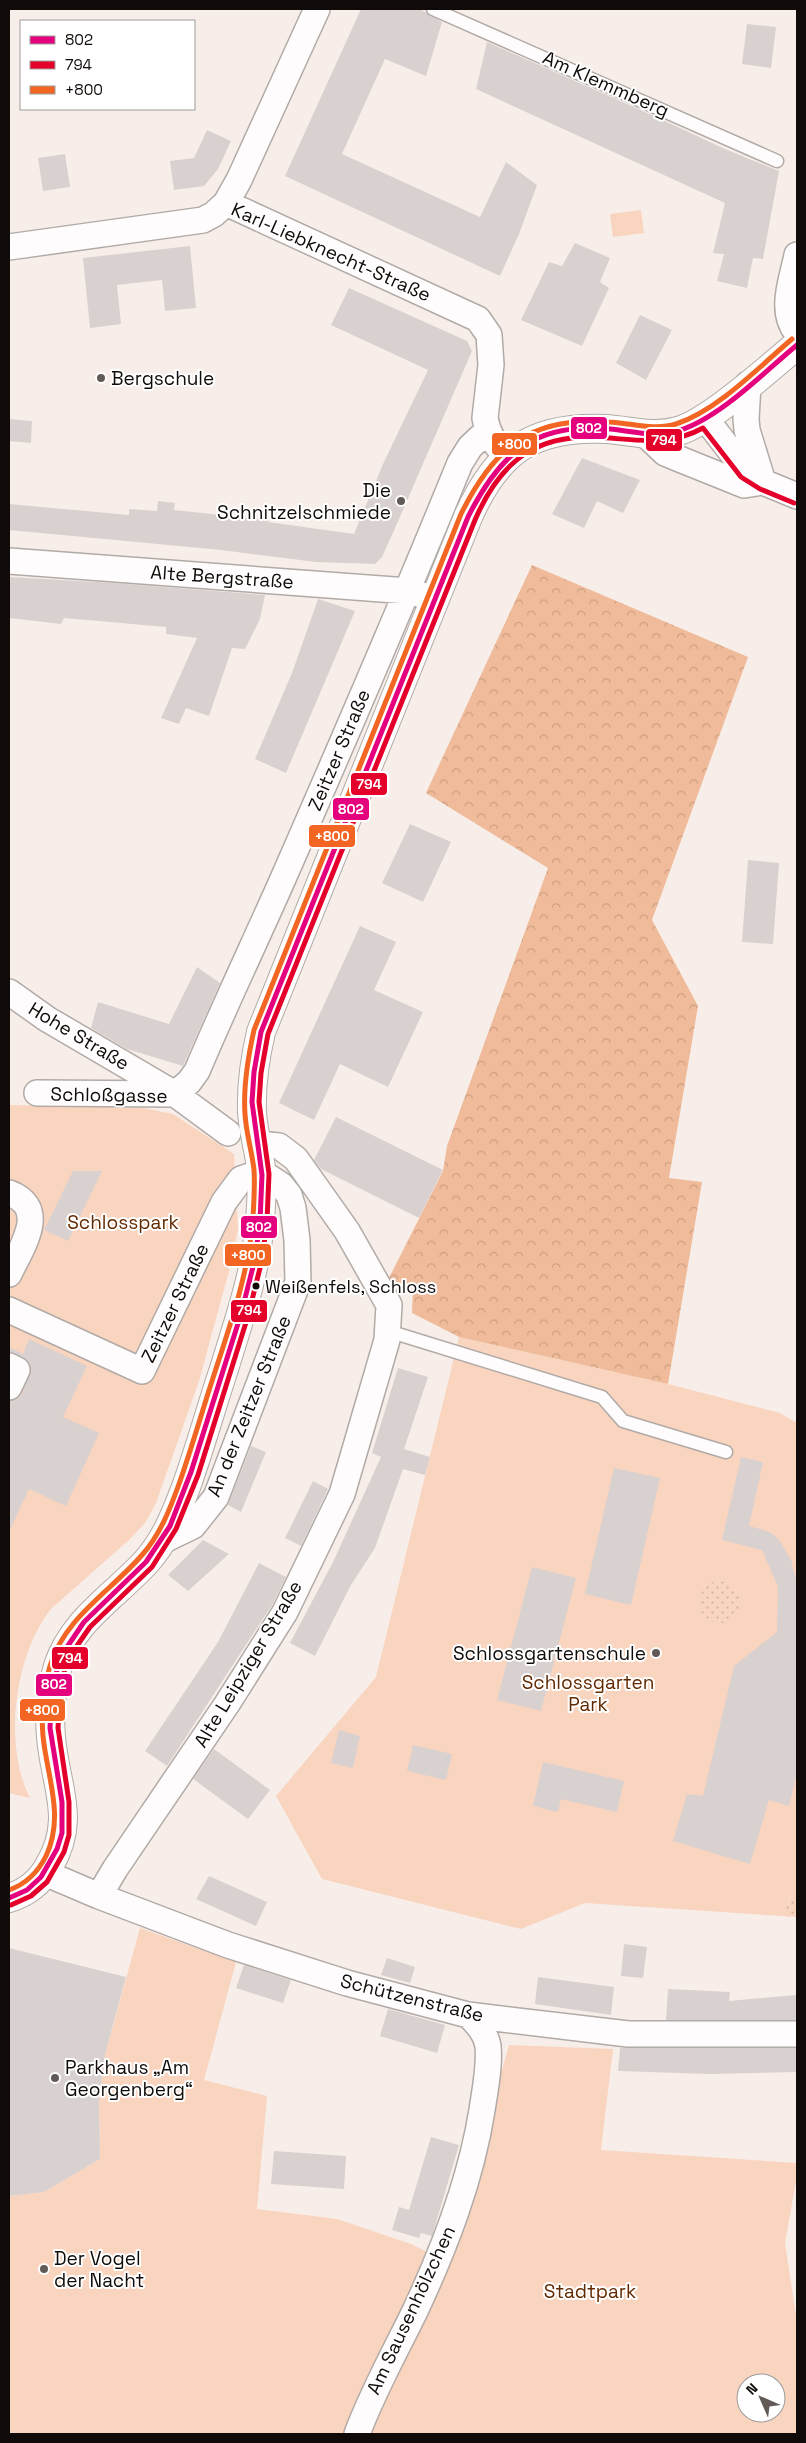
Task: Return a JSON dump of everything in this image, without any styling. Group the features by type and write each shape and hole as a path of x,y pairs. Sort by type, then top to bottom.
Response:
{"main road":[{"name":"Zeitzer Straße","path":"9,1898 27,1890 45,1872 56,1853 64,1823 50,1720 52,1692 58,1667 79,1627 145,1564 162,1541 174,1518 242,1312 256,1260 261,1172 252,1113 252,1097 254,1067 261,1032 434,600 483,485 507,457 533,441 566,431 609,429 646,435 680,431 705,418 797,345"}],"street":[{"path":"226,202 239,180 317,9"},
{"name":"Karl-Liebknecht-Straße","path":"9,247 203,220 214,214 226,202 478,319 489,335 491,365 485,418 490,438 507,457"},
{"path":"797,255 788,305 789,321 797,333"},
{"path":"748,384 747,430 763,482"},
{"path":"705,418 746,471 763,482 797,496"},
{"name":"Zeitzer Straße","path":"174,1094 189,1082 197,1071 408,591 460,463 470,447 488,430"},
{"path":"646,435 664,453 744,485 763,482"},
{"name":"Alte Bergstraße","path":"9,561 408,591 434,600"},
{"name":"Hohe Straße","path":"9,992 55,1024 174,1094"},
{"name":"Schloßgasse","path":"37,1093 174,1094 228,1133"},
{"name":"Alte Leipziger Straße","path":"99,1896 115,1869 227,1704 285,1612 342,1494 387,1340 389,1305 347,1231 304,1169 279,1146 258,1144"},
{"name":"Zeitzer Straße","path":"9,1310 142,1370 224,1202 241,1179 261,1172"},
{"name":"An der Zeitzer Straße","path":"162,1541 193,1526 216,1497 298,1282 297,1240 293,1208 289,1195 281,1185 261,1172"},
{"path":"9,1193 24,1203 31,1215 30,1229 9,1274"},
{"path":"9,1366 17,1370 9,1387"},
{"name":"Schützenstraße","path":"45,1872 99,1896 228,1945 347,1983 468,2015 628,2034 797,2034"},
{"name":"Am Sausenhölzchen","path":"357,2434 370,2399 415,2310 449,2233 476,2148 486,2081 488,2045 480,2027 468,2015"}],"lane":[{"name":"Am Klemmberg","path":"433,9 777,161"},
{"path":"388,1331 602,1397 623,1421 726,1452"}],"green space":[{"path":"641,210 644,233 613,237 610,214"},
{"path":"532,565 748,657 652,920 698,1006 669,1178 702,1182 668,1384 459,1337 412,1313 413,1286 388,1280 443,1171 447,1146 548,868 426,793"},
{"name":"Schlosspark","path":"9,1105 143,1108 173,1114 234,1154 238,1229 231,1264 199,1381 156,1503 145,1523 129,1540 52,1608 39,1627 29,1650 21,1674 15,1727 22,1777 30,1798 9,1793"},
{"name":"Schlossgarten Park","path":"459,1337 668,1384 780,1413 797,1423 797,1885 782,1916 585,1903 521,1929 322,1879 276,1796 376,1677"},
{"path":"716,1581 724,1581 735,1587 741,1602 735,1617 724,1623 716,1623 705,1617 699,1606 699,1598 705,1587"},
{"path":"797,1885 797,1917 782,1916"},
{"name":"Stadtpark","path":"140,1928 236,1962 204,2080 267,2096 257,2209 337,2219 411,2244 449,2263 509,2045 613,2049 601,2150 797,2163 797,2175 785,2243 797,2322 797,2434 9,2434 9,2196 44,2192 100,2159 99,2100 105,2055"}],"building":[{"path":"361,9 420,9 442,22 426,76 385,59 342,154 480,217 506,162 537,185 519,234 500,276 285,176"},
{"path":"747,24 776,27 771,68 742,64"},
{"path":"487,42 725,149 779,171 763,259 753,258 747,288 717,281 724,254 713,253 725,203 476,89"},
{"path":"207,130 231,141 218,169 204,186 174,190 170,161 194,158"},
{"path":"65,154 70,187 43,191 38,158"},
{"path":"575,243 610,258 600,282 609,288 582,346 521,320 549,262 562,266"},
{"name":"Bergschule","path":"190,246 196,308 165,311 162,280 117,285 121,324 90,328 83,258"},
{"path":"349,288 467,341 472,351 382,557 375,564 316,562 221,550 9,530 9,504 129,515 129,509 157,511 158,501 175,503 174,510 269,520 268,522 354,534 383,464 428,370 331,325"},
{"path":"640,315 672,330 646,380 616,363"},
{"path":"9,419 32,421 31,443 9,441"},
{"path":"582,458 640,480 623,513 597,501 584,528 552,514"},
{"path":"9,577 265,595 260,619 245,649 232,648 209,716 186,708 179,724 161,718 197,638 166,634 166,627 64,618 61,624 9,618"},
{"path":"318,599 355,611 286,773 255,759 292,673"},
{"path":"410,824 451,842 423,902 382,883"},
{"path":"748,860 779,863 773,944 742,942"},
{"path":"360,926 396,942 374,990 423,1012 388,1087 340,1064 314,1120 279,1103"},
{"path":"197,967 220,983 183,1066 127,1049 91,1028 98,1002 169,1024"},
{"path":"336,1117 443,1170 419,1218 321,1169 314,1160"},
{"path":"73,1171 102,1171 68,1241 44,1230"},
{"path":"29,1339 87,1366 63,1417 99,1433 66,1506 29,1489 9,1532 9,1401 17,1399 22,1394 31,1369 29,1362 9,1352 9,1347 23,1354"},
{"path":"398,1368 428,1377 404,1449 430,1457 425,1475 403,1469 375,1548 351,1585 315,1656 290,1643 333,1562 381,1457 372,1453"},
{"path":"251,1446 266,1452 241,1512 228,1505"},
{"path":"741,1457 763,1462 749,1526 770,1532 779,1540 791,1560 797,1583 797,1772 789,1806 769,1800 750,1864 673,1841 687,1794 703,1796 734,1666 777,1632 778,1587 762,1550 722,1540"},
{"path":"614,1468 660,1478 631,1605 585,1594"},
{"path":"313,1481 328,1489 301,1546 285,1538"},
{"path":"203,1540 229,1554 188,1591 168,1575"},
{"path":"259,1563 286,1577 272,1605 167,1766 145,1751 218,1642"},
{"path":"532,1567 576,1578 541,1711 497,1700"},
{"path":"339,1730 360,1736 353,1768 331,1763"},
{"path":"413,1745 452,1754 446,1780 407,1771"},
{"path":"214,1749 270,1790 248,1819 193,1779"},
{"path":"543,1762 624,1781 617,1812 561,1799 558,1812 533,1806"},
{"path":"209,1876 267,1902 256,1926 196,1899"},
{"path":"624,1944 647,1947 643,1978 621,1976"},
{"name":"Parkhaus „Am Georgenberg“","path":"9,1948 126,1977 105,2055 99,2100 100,2159 44,2192 9,2196"},
{"path":"387,1958 415,1967 410,1983 381,1975"},
{"path":"244,1965 291,1980 283,2003 236,1988"},
{"path":"538,1977 614,1987 611,2015 535,2004"},
{"path":"668,1989 730,1992 729,2001 796,1995 797,2020 666,2020"},
{"path":"388,2009 445,2025 437,2053 380,2036"},
{"path":"620,2048 797,2048 797,2072 710,2074 618,2071"},
{"path":"431,2137 459,2145 432,2236 421,2233 419,2238 392,2230 399,2207 409,2210"},
{"path":"274,2151 346,2156 344,2189 271,2184"}],"transit line":[{"name":"+800","path":"9,1890 26,1881 39,1867 46,1856 54,1826 53,1796 45,1751 42,1718 44,1692 50,1666 66,1633 77,1619 142,1555 164,1521 183,1471 243,1280 251,1238 253,1211 254,1170 245,1114 245,1093 254,1030 461,514 487,471 502,454 518,441 537,431 558,424 582,421 651,427 676,424 707,409 752,375 792,339"},
{"name":"802","path":"9,1898 27,1890 41,1877 57,1849 62,1833 62,1802 50,1728 52,1693 58,1666 65,1650 84,1622 146,1562 170,1526 191,1472 241,1314 255,1259 260,1221 262,1175 252,1102 254,1072 261,1032 468,517 493,475 507,459 523,446 541,437 561,431 584,428 653,434 678,431 710,416 741,394 797,345"},
{"name":"794","path":"11,1905 31,1896 47,1882 64,1852 69,1835 69,1802 58,1728 60,1694 65,1668 72,1653 90,1627 152,1567 176,1529 198,1475 248,1316 262,1260 267,1221 269,1174 259,1102 261,1073 268,1034 475,520 486,498 511,465 527,453 544,444 564,439 585,437 658,441 680,437 703,428 741,477 760,489 794,503"}],"place":[{"name":"Bergschule","path":"101,378"},
{"name":"Die Schnitzelschmiede","path":"401,501"},
{"name":"Weißenfels, Schloss","path":"256,1286"},
{"name":"Schlossgartenschule","path":"656,1653"},
{"name":"Parkhaus „Am Georgenberg“","path":"55,2078"},
{"name":"Der Vogel der Nacht","path":"44,2269"}]}
